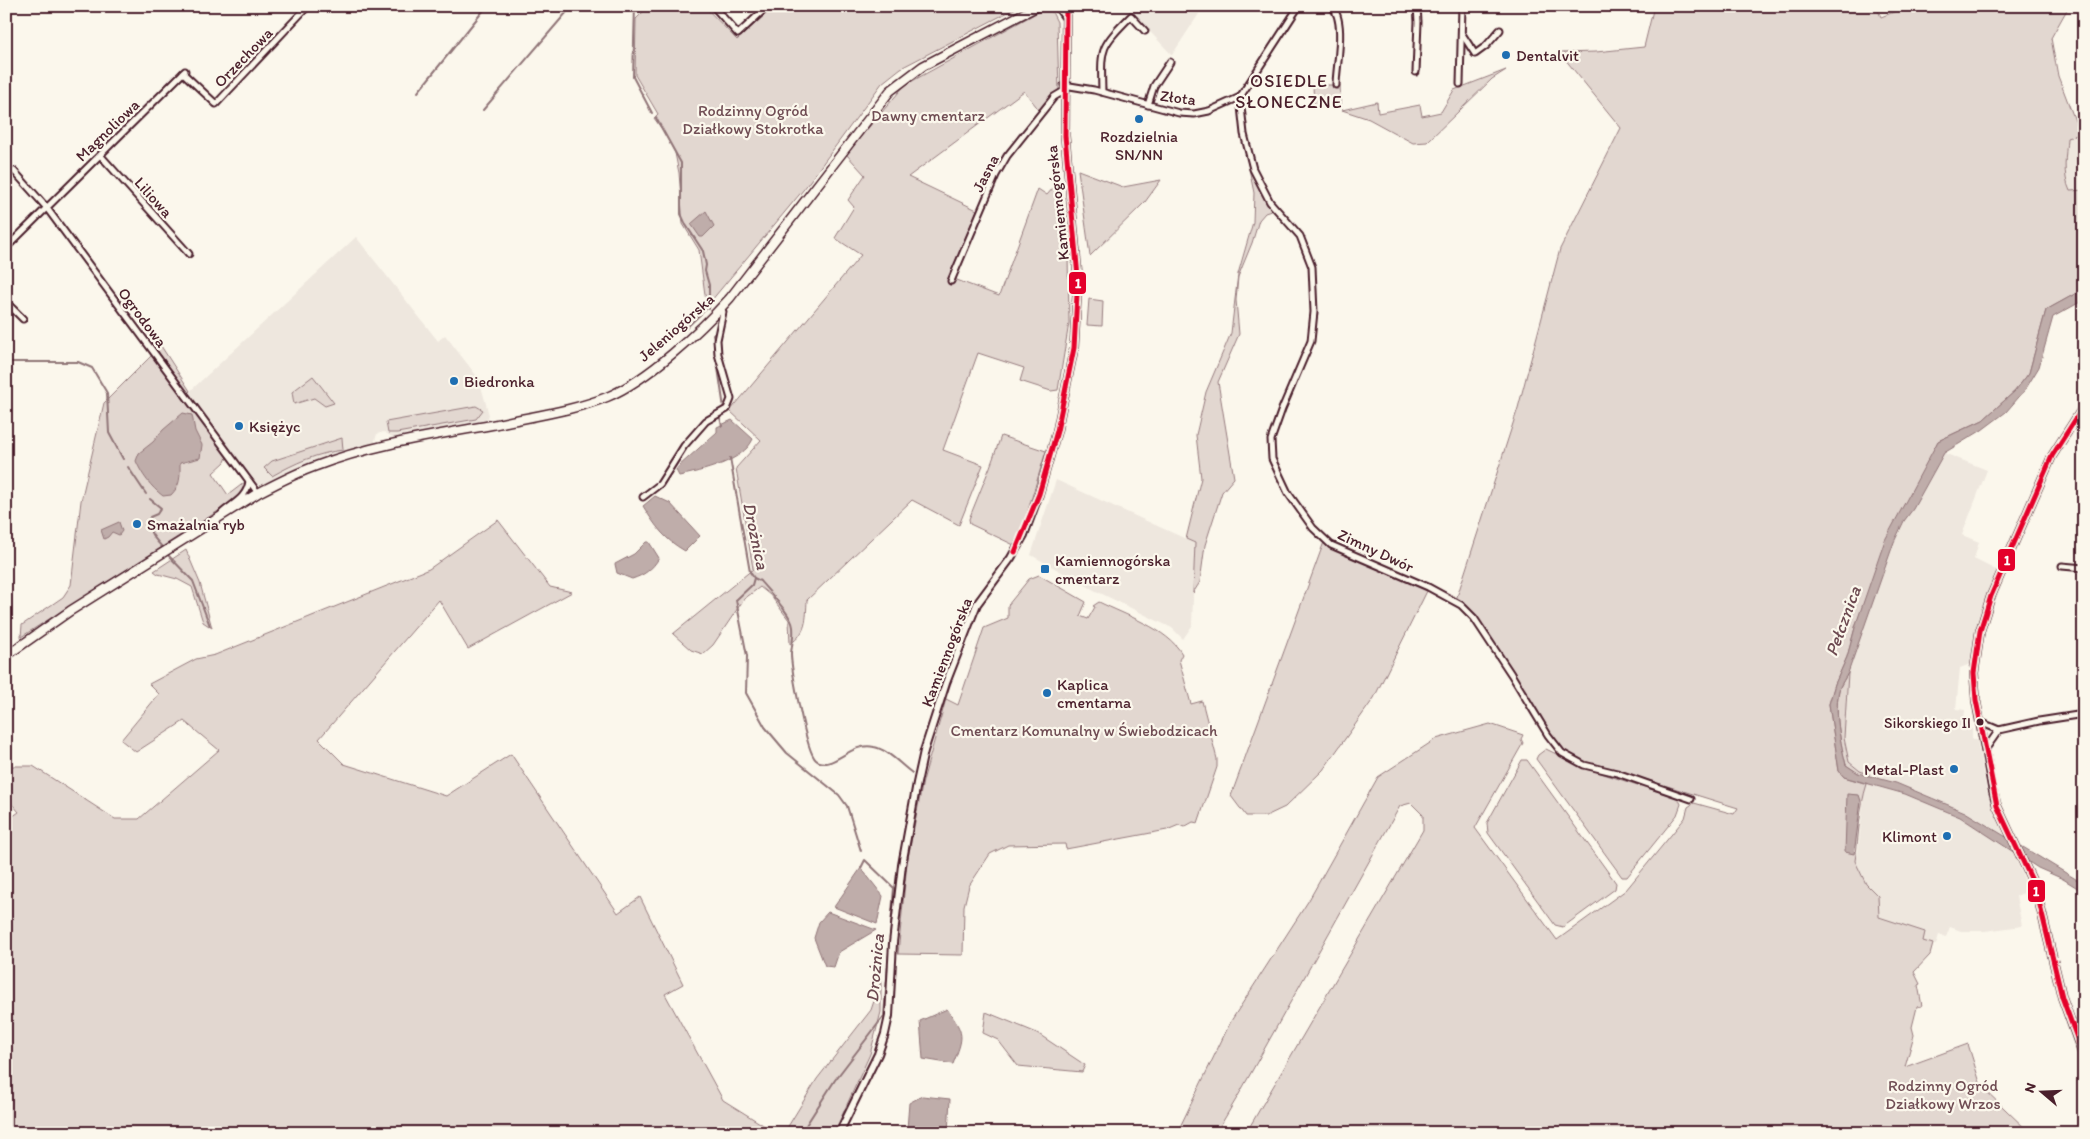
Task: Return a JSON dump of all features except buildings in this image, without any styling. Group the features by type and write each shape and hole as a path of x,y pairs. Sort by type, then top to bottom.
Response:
{"main road":[{"name":"Jeleniogórska","path":"6,656 70,611 258,493 290,476 346,456 385,446 563,411 607,397 629,385 676,351 721,307 890,90 923,66 1038,6"}],"street":[{"name":"Orzechowa","path":"184,72 216,104 308,6"},
{"path":"712,6 738,34 768,6"},
{"path":"1057,6 1062,10 1066,18"},
{"name":"Kamiennogórska","path":"840,1133 878,1054 889,1016 893,943 902,865 916,782 924,751 946,683 977,604 1011,558 1024,535 1039,494 1057,430 1074,348 1078,278 1066,165 1064,88 1066,6"},
{"name":"Złota","path":"1064,88 1102,92 1179,113 1194,114 1218,109 1240,97 1299,6"},
{"path":"1331,6 1337,12 1339,21 1338,76 1336,85"},
{"path":"1416,72 1417,6"},
{"path":"1460,84 1462,6"},
{"path":"1102,92 1101,58 1104,46 1109,38 1131,16 1145,31"},
{"path":"1462,33 1475,54 1486,46 1500,30"},
{"path":"1148,105 1154,86 1170,62"},
{"name":"Magnoliowa","path":"6,248 184,72"},
{"name":"Jasna","path":"951,281 999,169 1007,156 1054,97 1064,88"},
{"name":"Zimny Dwór","path":"1240,97 1245,140 1253,169 1270,202 1300,236 1309,258 1313,275 1314,312 1311,341 1285,401 1271,440 1272,459 1288,492 1313,528 1332,545 1440,592 1461,605 1474,618 1548,735 1562,753 1584,765 1617,773 1691,799"},
{"name":"Liliowa","path":"101,156 189,254"},
{"name":"Ogrodowa","path":"14,171 46,207 258,493"},
{"path":"6,302 23,319"},
{"path":"643,497 660,484 684,446 706,421 727,409 731,399 718,354 717,340 723,312 721,307"},
{"path":"2084,406 2052,456 1986,610 1977,644 1974,673 1980,722 1994,797 2036,889 2062,997 2084,1058"},
{"path":"212,522 245,495 249,480"},
{"path":"2062,566 2084,568"},
{"path":"1980,722 1999,730 2084,714"},
{"path":"1985,751 1999,730"}],"shaded area":[{"path":"1137,6 1204,6 1172,55 1137,18"},
{"path":"2084,132 2084,190 2070,191 2066,183 2064,170 2067,138"},
{"path":"706,211 714,226 703,237 700,237 691,224"},
{"path":"356,237 438,341 445,335 479,379 489,415 486,421 478,424 460,425 394,438 384,432 377,434 374,444 317,462 267,485 257,484 188,393"},
{"path":"2084,289 2084,300 2053,317 2039,367 2025,390 2006,412 1982,430 1944,453 1913,509 1904,521 1894,542 1848,673 1840,687 1837,705 1840,737 1846,765 1858,773 1896,783 1965,812 2084,884 2084,892 2063,879 2038,868 1960,817 1905,794 1844,777 1839,771 1829,704 1835,684 1847,657 1856,624 1885,540 1938,441 1983,420 2015,391 2029,373 2046,310"},
{"path":"183,413 192,415 195,431 202,445 200,458 180,463 180,477 177,488 171,495 163,496 147,480 136,461 139,453"},
{"path":"732,420 753,439 748,447 740,454 720,464 679,476 676,470 679,466 717,432 717,427"},
{"path":"1944,453 1987,470 1962,535 1979,542 1974,559 1996,570 1978,620 1970,664 1960,668 1956,709 1965,710 1963,728 1972,729 1972,739 1977,739 1986,786 1994,812 2006,838 1965,812 1896,783 1869,776 1869,774 1860,771 1849,762 1844,738 1848,673 1858,640 1904,520 1913,509"},
{"path":"1056,480 1195,543 1192,626 1183,639 1172,628 1096,591 1031,555"},
{"path":"655,496 670,503 700,536 685,551 671,542 661,532 643,506"},
{"path":"119,522 122,531 119,535 112,532 104,539 101,530"},
{"path":"646,542 649,542 659,558 654,566 644,574 632,579 617,573 615,564 634,554"},
{"path":"1867,784 1905,794 1960,817 2012,850 2029,891 2016,896 2022,926 1985,931 1961,931 1950,927 1946,937 1939,935 1936,945 1922,941 1925,932 1879,917 1878,896 1866,884 1855,861"},
{"path":"1847,794 1859,795 1861,801 1854,854 1845,852"},
{"path":"861,868 883,896 877,924 834,907"},
{"path":"828,912 876,930 839,952 834,967 825,966 814,938 819,922"},
{"path":"947,1009 957,1024 961,1035 961,1041 953,1064 923,1059 920,1021"},
{"path":"922,1096 950,1099 948,1133 912,1133 907,1129 909,1103"}],"green space":[{"name":"Rodzinny Ogród Działkowy Stokrotka","path":"649,6 704,6 737,40 775,6 1020,6 901,68 882,83 804,189 711,301 706,302 699,250 683,224 679,173 675,153 654,118 658,114 635,75 636,19"},
{"name":"Dawny cmentarz","path":"1049,6 1057,22 1059,91 1052,94 1040,111 1024,91 908,177 977,210 949,277 999,296 1038,189 1047,195 1060,180 1068,253 1069,323 1058,390 1051,391 1020,381 1024,368 978,353 943,450 983,465 959,525 912,500 807,600 806,619 803,630 796,640 790,644 789,620 770,595 760,587 744,599 713,645 703,654 691,650 673,634 753,569 736,468 761,440 730,411 861,255 835,238 854,207 848,200 865,175 846,154 905,85"},
{"name":"Rodzinny Ogród Działkowy Wrzos","path":"1654,6 1876,6 1881,17 1909,6 2069,6 2051,38 2058,76 2080,134 2067,138 2065,172 2070,191 2084,190 2084,289 2046,310 2029,373 2015,391 1983,420 1938,441 1856,624 1847,657 1835,684 1829,704 1839,771 1844,777 1867,784 1861,812 1855,861 1866,884 1878,896 1879,917 1925,932 1923,941 1933,944 1930,955 1914,972 1920,984 1918,985 1922,1006 1917,1007 1912,1027 1914,1035 1905,1067 1968,1044 1981,1086 2030,1133 1246,1133 1423,830 1423,815 1411,803 1400,806 1216,1133 1177,1133 1231,1021 1309,900 1378,777 1436,739 1490,724 1523,735 1521,739 1523,743 1475,828 1557,940 1626,890 1685,818 1688,807 1694,803 1734,814 1738,808 1593,763 1594,766 1576,759 1558,748 1473,614 1456,600 1518,408 1560,249 1621,128 1560,53 1596,52 1644,47"},
{"path":"1506,70 1492,79 1427,142 1413,143 1369,119 1342,110 1377,102 1378,113 1420,105 1422,116 1441,112 1454,90"},
{"path":"1313,85 1340,85 1341,107 1314,107"},
{"path":"1245,149 1274,210 1265,213 1259,220 1238,277 1236,300 1239,334 1218,382 1234,478 1222,492 1205,545 1200,582 1193,593 1195,543 1186,539 1201,478 1196,435 1206,392 1231,333 1238,274 1253,222 1254,193"},
{"path":"1078,170 1123,187 1161,180 1145,202 1090,256"},
{"path":"1089,299 1103,301 1102,326 1087,325"},
{"path":"161,346 190,391 188,393 157,350"},
{"path":"152,355 227,457 225,462 213,473 228,495 245,482 245,489 237,499 21,637 22,625 63,597 71,585 81,501 104,403"},
{"path":"313,376 334,403 325,406 314,398 294,404 292,392"},
{"path":"476,406 483,410 476,419 388,433 386,422"},
{"path":"1001,436 1046,451 1025,520 1014,545 970,524 969,519"},
{"path":"342,438 343,450 324,453 306,459 272,476 264,468 272,461"},
{"path":"498,520 550,587 572,592 468,649 439,600 319,739 344,764 446,796 511,754 618,913 640,897 683,984 665,994 723,1100 776,1133 6,1133 6,821 19,812 6,797 6,766 33,766 115,819 139,819 219,750 184,721 136,752 121,740 159,694 149,684 196,659 215,655 429,569"},
{"path":"1324,542 1330,547 1428,589 1374,698 1323,770 1285,807 1266,816 1246,816 1231,796"},
{"path":"186,550 200,583 212,628 203,622 192,587 177,579 158,574 154,571"},
{"name":"Cmentarz Komunalny w Świebodzicach","path":"1039,575 1086,602 1080,616 1088,619 1095,607 1093,606 1099,602 1156,630 1167,637 1182,654 1179,660 1191,704 1202,701 1217,759 1217,767 1198,823 1193,822 1184,827 1179,825 1167,830 1066,849 1065,844 1008,845 990,854 969,886 964,906 963,955 898,954 907,863 923,781 946,699 958,705 984,628 1008,618 1008,605 1029,579"},
{"path":"1848,673 1844,738 1849,762 1860,771 1869,774 1869,776 1858,773 1846,765 1842,747 1837,705 1840,687"},
{"path":"1546,749 1585,768 1678,798 1681,804 1677,815 1627,877 1622,877 1536,759"},
{"path":"1522,760 1527,760 1616,883 1615,889 1563,927 1555,925 1488,833 1487,823"},
{"path":"881,980 881,1012 870,1054 834,1133 784,1133 817,1079 871,1010"},
{"path":"986,1012 1037,1033 1085,1065 1082,1072 1018,1066 998,1040 983,1033"}],"waterway":[{"path":"418,92 487,6"},
{"path":"483,110 572,6"},
{"name":"Drożnica","path":"635,6 633,77 652,113"},
{"name":"Drożnica","path":"656,118 681,163 681,214 703,251 706,265 705,271 709,285 709,309"},
{"path":"683,331 708,307"},
{"name":"Drożnica","path":"713,334 715,344"},
{"name":"Drożnica","path":"717,361 724,408"},
{"path":"6,362 78,362 92,368 107,393 109,433 123,459"},
{"name":"Drożnica","path":"720,417 722,426"},
{"name":"Drożnica","path":"730,458 750,572 754,578 752,585 736,600 747,656 746,693 765,727 787,753 839,795 847,806 861,851"},
{"path":"128,467 146,494"},
{"path":"150,499 161,508 157,514 150,517 149,526 153,537 162,547"},
{"path":"168,555 193,581 210,626"},
{"path":"754,578 760,581 774,597 792,622 791,653 796,691 808,742 816,760 828,763 857,748 865,746 874,747 889,754 912,773"},
{"name":"Drożnica","path":"801,1133 835,1080 884,1016 894,888 865,860 861,868"}],"transit line":[{"name":"1","path":"1015,552 1039,494 1057,431 1074,348 1078,277 1065,136 1066,6"},
{"name":"1","path":"2084,406 2052,456 1991,596 1980,631 1974,673 1976,700 1997,806 2036,889 2062,997 2084,1057"}],"place":[{"name":"Dentalvit","path":"1506,55"},
{"name":"Rozdzielnia SN/NN","path":"1139,119"},
{"name":"Biedronka","path":"454,381"},
{"name":"Księżyc","path":"239,426"},
{"name":"Smażalnia ryb","path":"137,524"},
{"name":"Kamiennogórska cmentarz","path":"1045,569"},
{"name":"Kaplica cmentarna","path":"1047,693"},
{"name":"Sikorskiego II","path":"1980,722"},
{"name":"Metal-Plast","path":"1954,769"},
{"name":"Klimont","path":"1947,836"}],"district":[{"name":"OSIEDLE SŁONECZNE","path":"1289,91"}],"water label":[{"name":"Pełcznica","path":"1843,621"}]}
